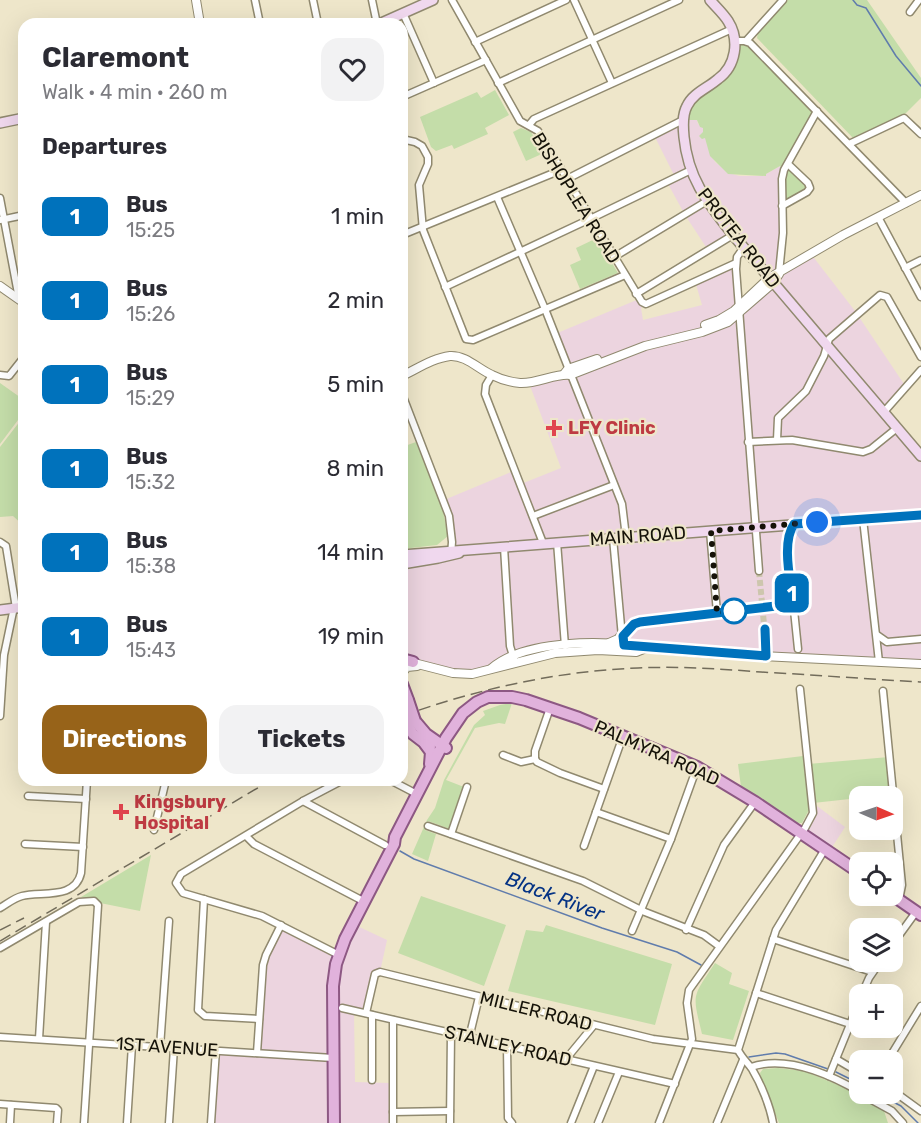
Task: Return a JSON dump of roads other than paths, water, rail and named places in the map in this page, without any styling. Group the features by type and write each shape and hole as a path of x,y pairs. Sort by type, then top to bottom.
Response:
{"main road":[{"path":"392,18 432,0"},
{"path":"683,120 686,106 691,99 720,78 734,56 735,41 732,29 710,0"},
{"path":"0,123 18,119"},
{"name":"PROTEA ROAD","path":"683,120 685,144 691,170 697,186 707,201 733,235 774,278 827,347 921,456"},
{"name":"MAIN ROAD","path":"408,563 463,550 921,515"},
{"name":"MAIN ROAD","path":"408,555 451,552"},
{"path":"0,612 18,610"},
{"path":"415,793 459,726 469,715 479,707 504,696"},
{"name":"PALMYRA ROAD","path":"443,750 457,721 477,702 488,697 504,696 526,700 623,735 697,767 755,802 849,865"},
{"path":"334,1123 333,986 339,955 432,758 425,744 413,734 408,700"},
{"path":"408,719 443,750"},
{"path":"425,744 443,750"},
{"path":"390,844 400,840 443,750"},
{"path":"903,903 919,914"}],"street":[{"path":"196,0 199,18"},
{"path":"255,0 259,18"},
{"path":"313,0 317,18"},
{"path":"372,0 376,18"},
{"name":"BISHOPLEA ROAD","path":"452,0 520,121 538,131 642,302 646,303 736,263"},
{"path":"475,42 566,0"},
{"path":"574,0 612,83"},
{"path":"498,83 679,0"},
{"path":"746,41 783,0"},
{"path":"910,12 920,0"},
{"path":"404,13 406,18"},
{"path":"408,22 434,83"},
{"path":"529,125 534,119 732,29"},
{"path":"735,41 750,43 906,203"},
{"path":"408,94 486,60"},
{"path":"774,278 782,217 782,179 817,111"},
{"path":"849,144 904,118 921,134"},
{"path":"567,179 683,120"},
{"path":"408,140 422,146 428,158 428,164 419,185 423,227 468,340 473,340 625,275"},
{"path":"782,206 810,188 808,183 788,164"},
{"path":"408,233 561,170"},
{"path":"445,286 691,170"},
{"path":"408,372 438,359 453,356 465,359 492,375 522,383 545,380 645,346 718,327 774,278 843,235 921,195"},
{"path":"497,197 545,309 567,373 614,485 623,509 626,537"},
{"path":"0,198 2,220 18,288"},
{"path":"614,257 707,201"},
{"path":"2,220 18,216"},
{"path":"878,217 921,297"},
{"path":"636,294 733,235"},
{"path":"744,247 739,252 736,263 759,571"},
{"path":"905,268 921,260"},
{"path":"0,286 18,299"},
{"path":"777,440 778,418 806,391 829,339 882,294 887,297 921,357"},
{"path":"0,375 9,376 18,365"},
{"path":"883,413 921,370"},
{"path":"492,375 486,385 485,394 543,543"},
{"path":"408,410 449,516 451,552"},
{"path":"748,442 792,440 862,452 871,449 897,428"},
{"path":"533,516 614,485"},
{"path":"864,519 879,662"},
{"path":"794,524 789,531 787,542 791,605 798,649"},
{"path":"711,531 717,613 725,612"},
{"path":"613,538 623,648"},
{"path":"0,542 6,546 18,605"},
{"path":"557,542 565,648"},
{"path":"504,547 515,658"},
{"path":"752,610 762,609"},
{"path":"0,716 4,656 18,613"},
{"path":"608,644 618,639 623,633"},
{"path":"877,634 887,642 921,639"},
{"path":"765,635 763,656 920,664"},
{"path":"565,648 608,644 636,652 646,648 719,654"},
{"path":"410,662 463,674 492,669 501,661 536,649 623,648"},
{"path":"659,1123 691,1043 692,1034 687,1003 693,983 801,833 813,809 800,689"},
{"path":"883,691 899,852"},
{"path":"550,708 535,751 535,759 560,773 604,789"},
{"path":"584,846 623,735"},
{"path":"503,755 521,762 535,759"},
{"path":"632,931 671,839 697,767"},
{"path":"0,908 20,897 55,893 72,887 80,877 87,786"},
{"path":"154,830 165,786"},
{"path":"332,786 179,876 176,883 181,892 262,916 339,955"},
{"path":"402,786 415,793"},
{"path":"451,834 467,787"},
{"path":"28,796 86,799"},
{"path":"303,801 390,844"},
{"path":"686,930 724,845 755,802"},
{"path":"596,812 671,839"},
{"path":"428,826 583,881 686,930 704,935 719,946"},
{"path":"246,836 254,844 365,902"},
{"path":"25,844 83,848"},
{"path":"774,1123 751,1067 743,1060 738,1050 781,920 825,849"},
{"path":"204,899 198,1010 205,1016 259,1019"},
{"path":"0,948 82,901 97,903 98,919 84,1123"},
{"path":"903,932 919,914"},
{"path":"160,1047 169,921"},
{"path":"39,1039 46,922"},
{"path":"257,1053 264,959 282,925"},
{"path":"773,939 849,964"},
{"name":"MILLER ROAD","path":"369,1014 377,972 653,1039 738,1050"},
{"path":"867,984 872,972"},
{"path":"756,993 849,1024"},
{"path":"469,1038 479,997"},
{"path":"894,1050 921,1006"},
{"name":"STANLEY ROAD","path":"342,1008 675,1084"},
{"path":"369,1014 372,1080"},
{"path":"393,1020 393,1123"},
{"path":"566,1059 594,1025"},
{"path":"830,1076 849,1026"},
{"path":"450,1123 451,1033"},
{"name":"1ST AVENUE","path":"0,1037 333,1059"},
{"path":"127,1123 132,1045"},
{"path":"507,1046 507,1115 512,1123"},
{"path":"169,1123 174,1048"},
{"path":"211,1123 216,1050"},
{"path":"836,1059 849,1067"},
{"path":"717,1123 743,1060"},
{"path":"751,1067 785,1065 807,1068 830,1076 849,1087"},
{"path":"571,1123 594,1066"},
{"path":"598,1123 619,1072"},
{"path":"903,1098 921,1111"},
{"path":"0,1104 55,1108 58,1110 57,1123"},
{"path":"878,1104 897,1115 903,1123"},
{"path":"10,1123 11,1105"},
{"path":"393,1112 450,1111"},
{"path":"894,1123 897,1115"}],"waterway":[{"path":"853,0 857,5 866,8 896,56 921,86"},
{"name":"Black River","path":"400,851 414,859 602,928 677,952 701,965"},
{"name":"Black River","path":"749,1057 785,1054 828,1069"},
{"name":"Black River","path":"836,1072 849,1078"},
{"name":"Black River","path":"897,1104 918,1123"}],"tunnel":[{"path":"759,571 765,635"},
{"path":"762,609 789,605"},
{"path":"725,612 752,610"},
{"path":"719,654 760,656"}],"railway":[{"path":"408,714 489,690 548,677 653,667 921,682"},
{"path":"0,941 261,786"},
{"path":"0,930 24,918"}],"place":[{"name":"LFY Clinic","path":"554,428"},
{"name":"Kingsbury Hospital","path":"121,812"}]}
